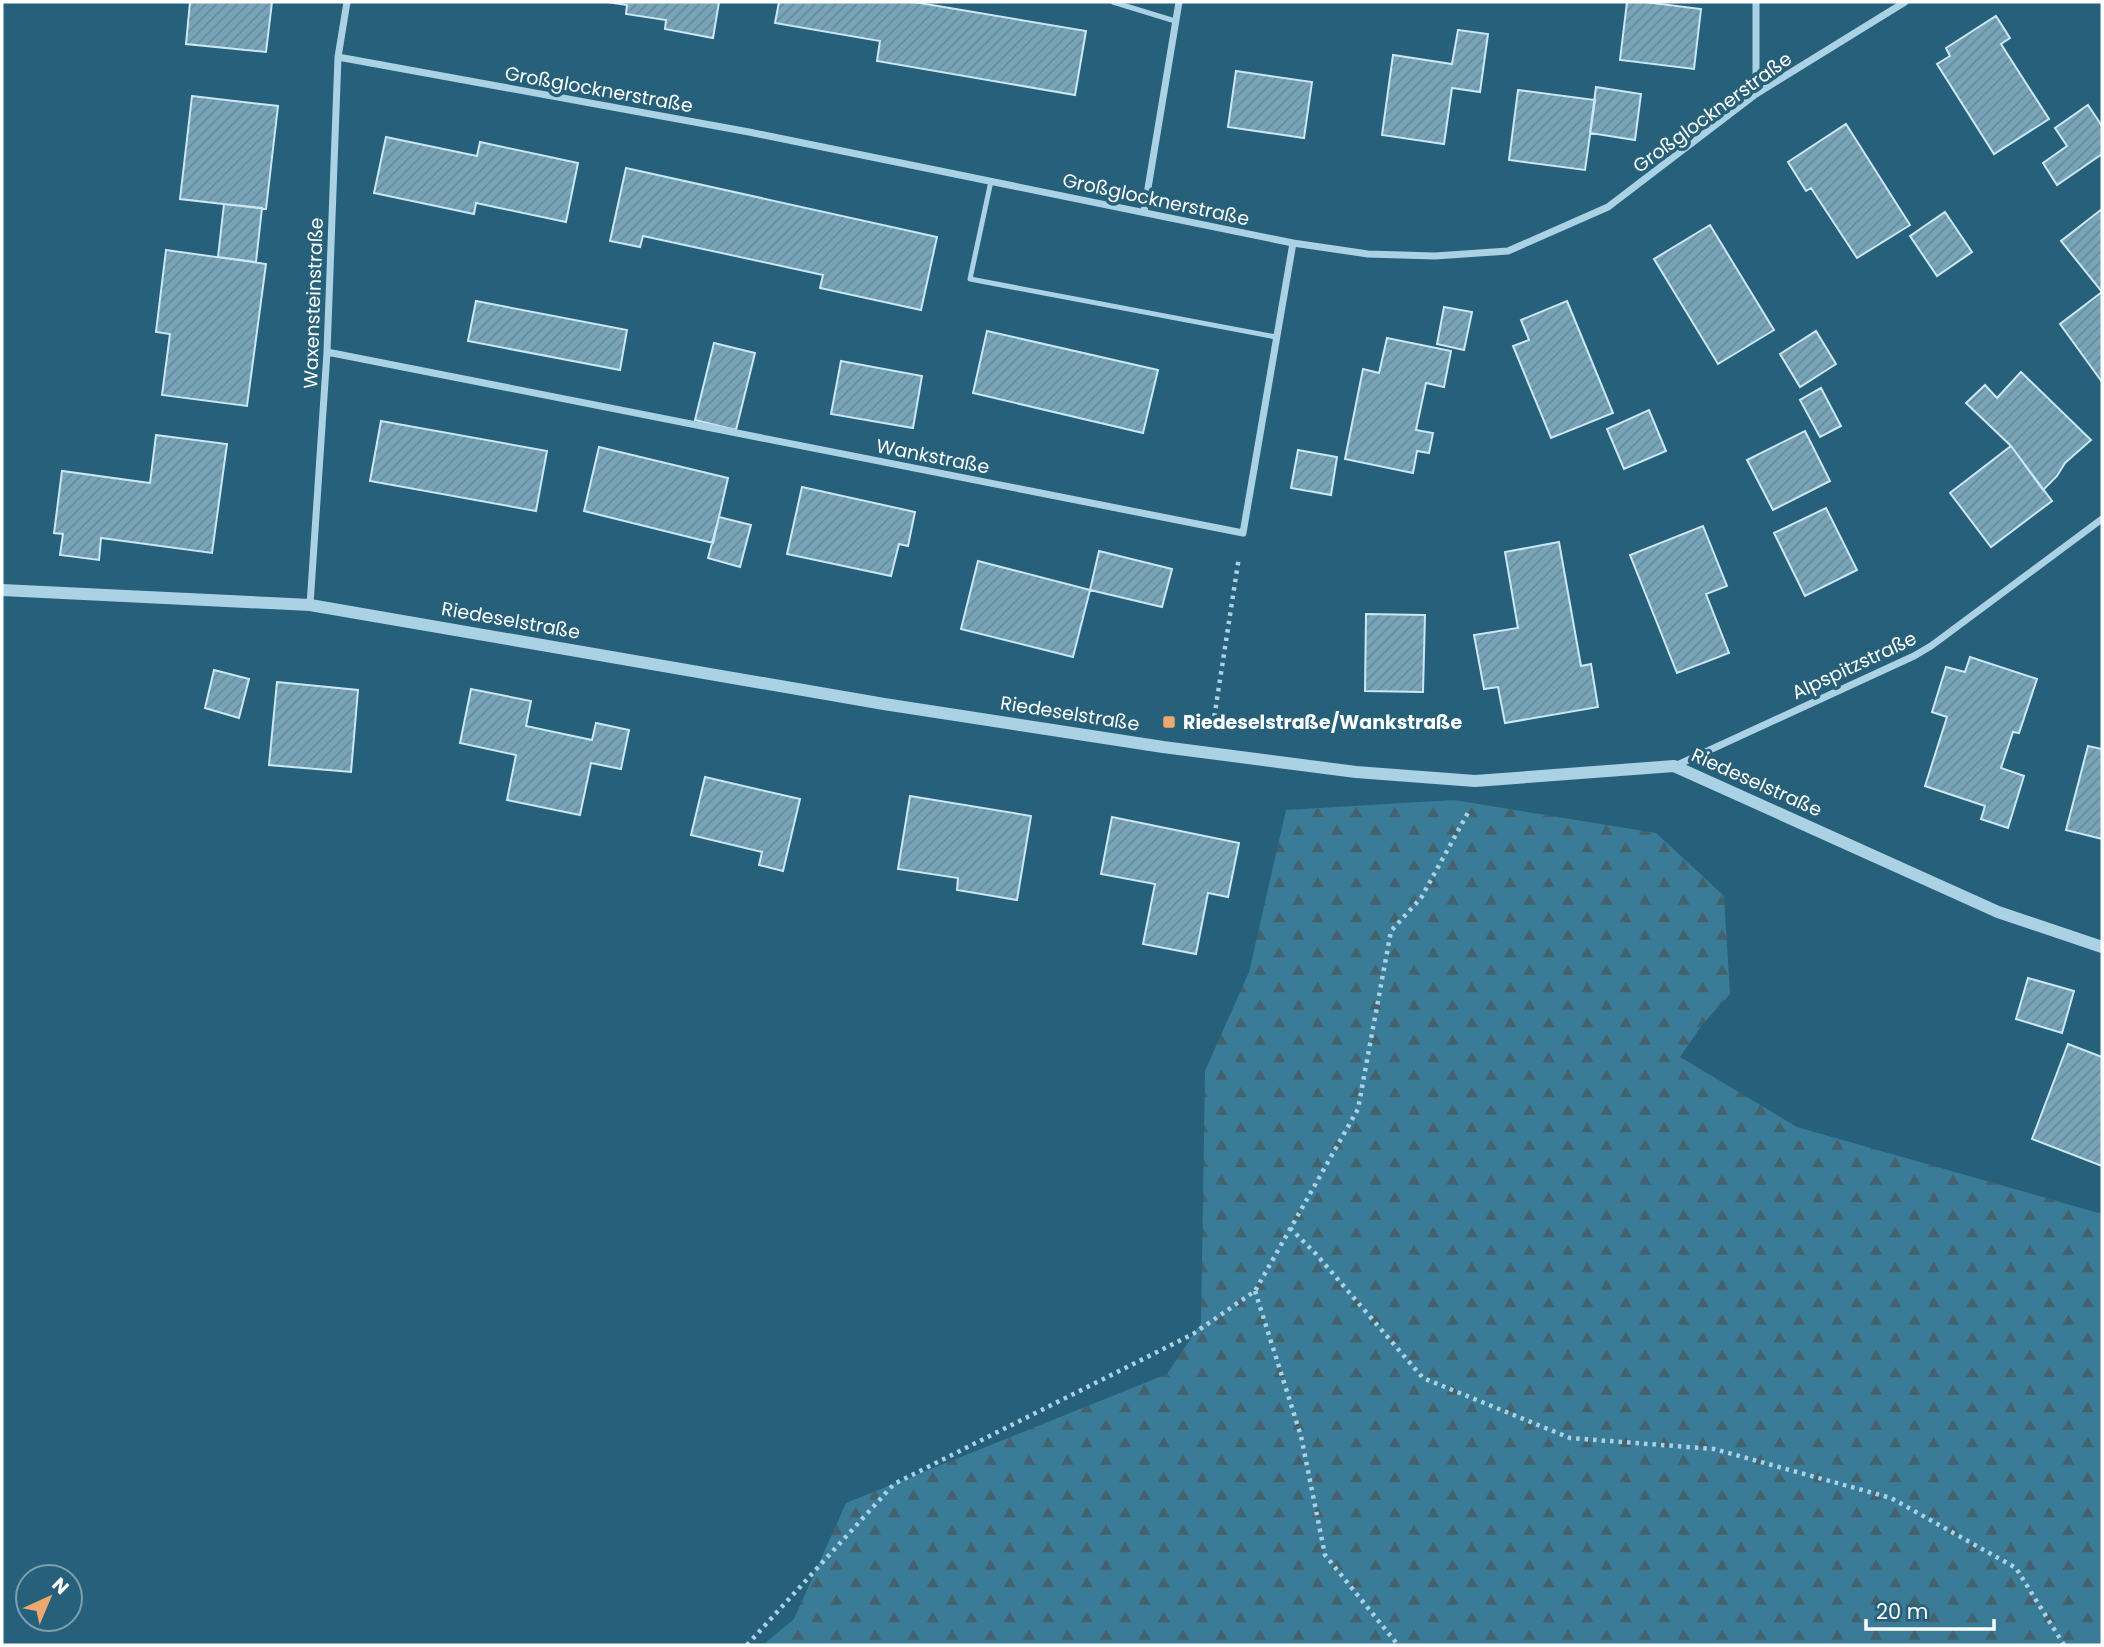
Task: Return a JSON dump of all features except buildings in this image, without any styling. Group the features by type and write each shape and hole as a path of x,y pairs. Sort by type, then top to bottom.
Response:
{"street":[{"name":"Waxensteinstraße","path":"310,605 327,352 338,57 347,2"},
{"path":"1144,212 1178,2"},
{"path":"1756,2 1756,94"},
{"name":"Großglocknerstraße","path":"338,57 750,132 1293,243 1368,254 1435,256 1508,251 1608,207 1756,94 1905,2"},
{"path":"1243,533 1293,243"},
{"name":"Wankstraße","path":"327,352 1243,533"},
{"name":"Alpspitzstraße","path":"1674,766 1914,656 2102,519"},
{"name":"Riedeselstraße","path":"2,590 310,605 884,704 1208,754 1356,772 1475,781 1674,766 1998,912 2102,947"}],"lane":[{"path":"1113,2 1175,21"},
{"path":"991,181 970,279 1276,337"}],"path":[{"path":"1208,754 1243,533"},
{"path":"747,1645 894,1484 1193,1334 1255,1291 1358,1109 1391,931 1421,898 1473,803 1475,781"},
{"path":"1290,1228 1423,1378 1570,1438 1714,1449 1891,1498 2016,1567 2064,1645"},
{"path":"1255,1291 1301,1436 1325,1555 1398,1645"}],"green space":[{"path":"1454,800 1656,833 1724,896 1730,994 1702,1025 1680,1057 1797,1127 2102,1214 2102,1645 763,1645 794,1619 846,1503 1167,1374 1201,1323 1205,1071 1249,972 1286,810"}],"place":[{"name":"Riedeselstraße/Wankstraße","path":"1169,722"}]}
